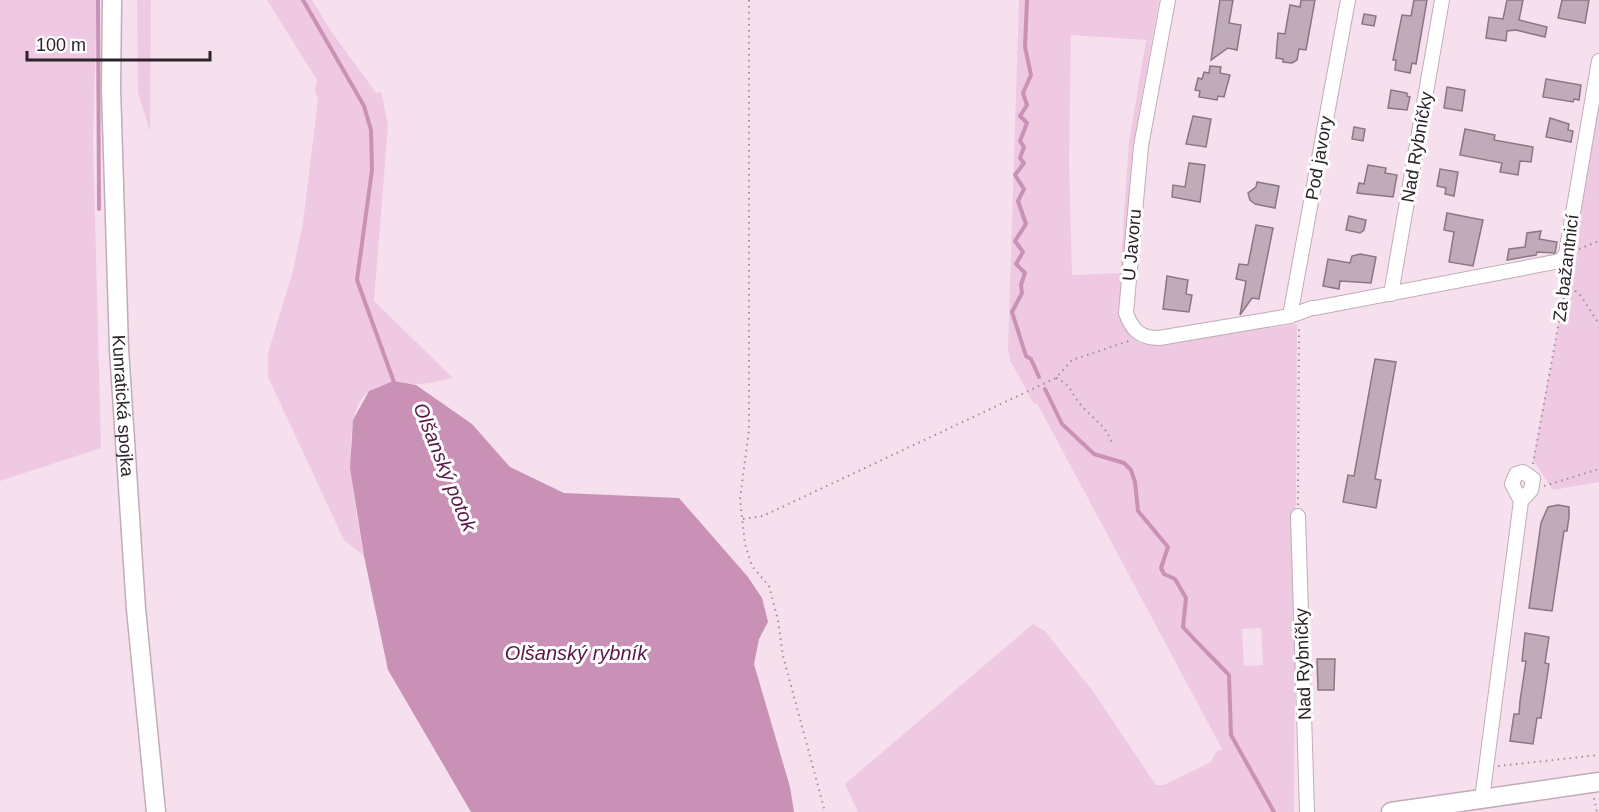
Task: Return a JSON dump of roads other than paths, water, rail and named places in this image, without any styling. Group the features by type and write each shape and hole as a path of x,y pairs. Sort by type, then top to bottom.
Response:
{"main road":[{"name":"Kunratická spojka","path":"112,0 111,88 119,349 136,621 156,812"},
{"path":"1391,812 1596,786"}],"street":[{"name":"U Javoru","path":"1168,0 1141,146 1126,313 1131,327 1139,333 1159,338 1304,311"},
{"name":"Pod javory","path":"1304,311 1347,0"},
{"name":"Nad Rybníčky","path":"1391,294 1442,0"},
{"name":"Za bažantnicí","path":"1391,294 1560,261 1566,254 1599,61"},
{"path":"1304,311 1391,294"},
{"path":"1482,799 1521,501 1512,484 1513,478 1523,472 1531,475 1533,479 1532,490 1521,501"},
{"name":"Nad Rybníčky","path":"1298,516 1307,812"}],"water":[{"name":"Olšanský rybník","path":"393,381 416,385 472,424 510,467 564,493 679,498 748,577 762,598 768,622 759,639 754,664 790,787 794,812 471,812 388,670 364,556 350,468 353,420 369,391"}],"waterway":[{"path":"98,0 99,209"},
{"name":"Olšanský potok","path":"303,0 364,106 371,130 372,170 357,280 395,385"},
{"path":"1027,0 1025,47 1031,75 1023,93 1027,105 1020,116 1027,123 1020,141 1024,147 1020,158 1024,163 1015,175 1024,189 1018,201 1026,224 1015,241 1023,252 1016,264 1025,273 1021,285 1022,293 1012,312 1026,356 1031,359 1039,377"},
{"name":"Olšanský potok","path":"1045,389 1062,424 1094,454 1124,463 1131,470 1135,482 1138,511 1168,547 1161,568 1164,574 1175,579 1186,598 1183,627 1229,675 1231,735 1274,812"}]}
